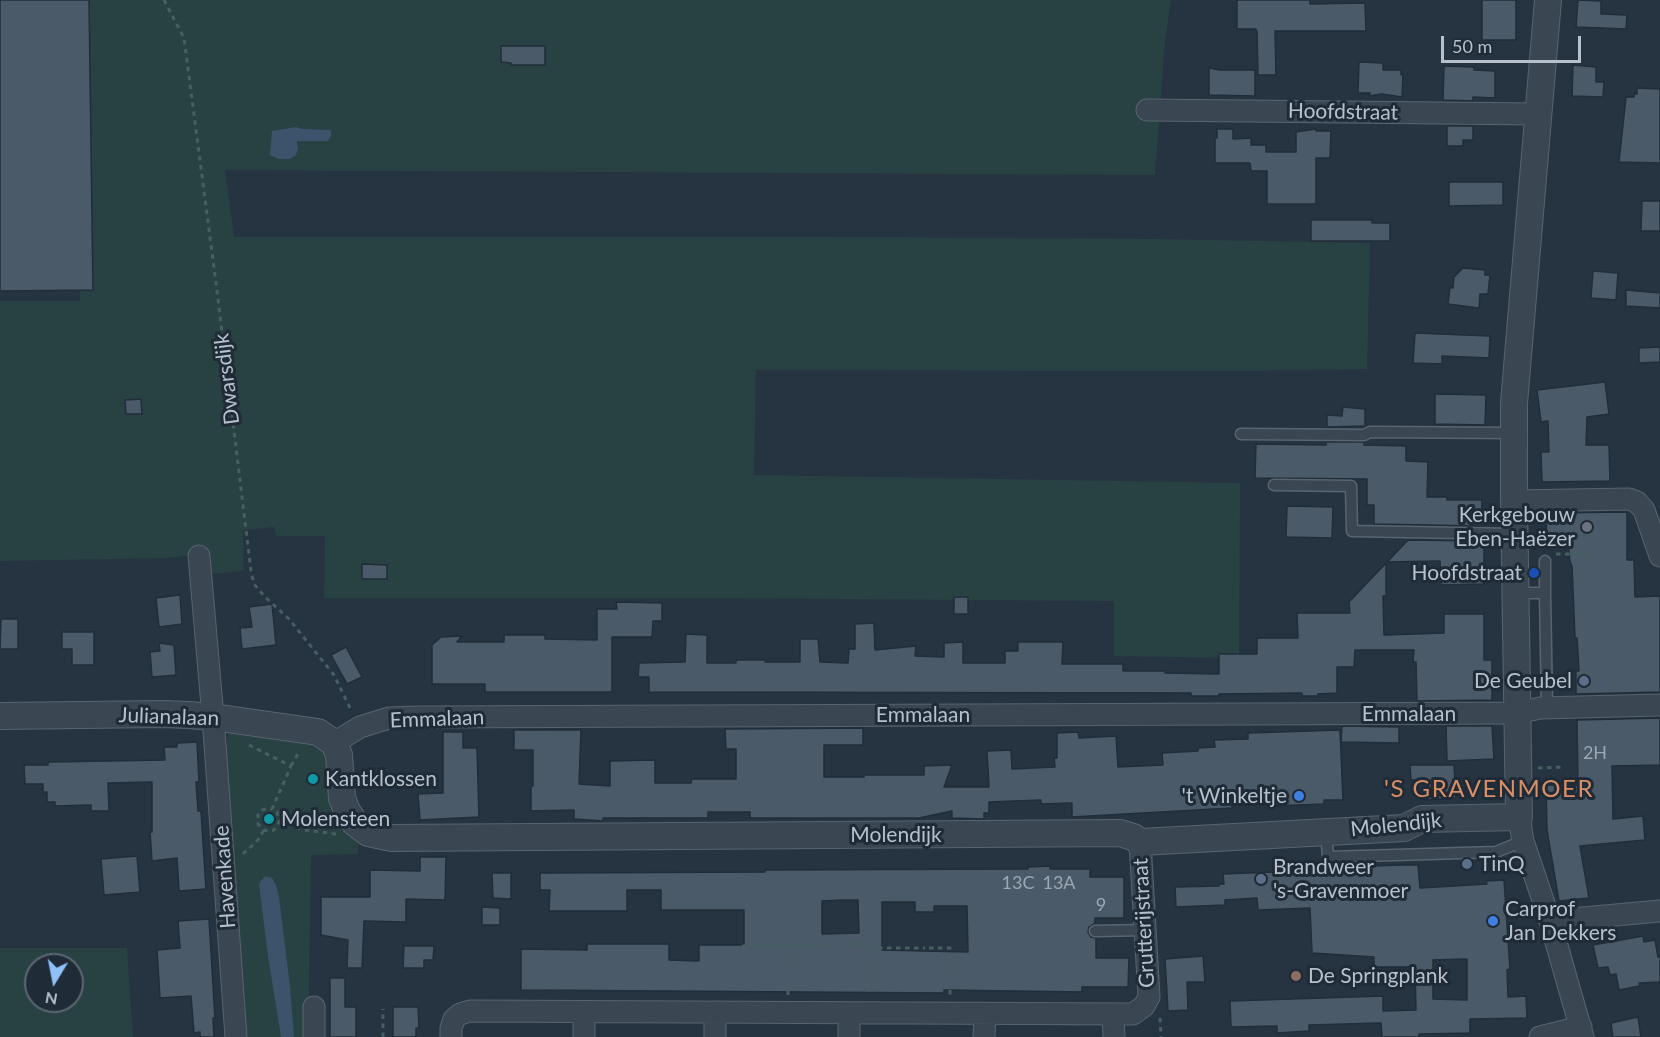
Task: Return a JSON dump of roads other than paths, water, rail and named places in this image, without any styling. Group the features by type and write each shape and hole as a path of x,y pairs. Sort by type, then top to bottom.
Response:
{"street":[{"path":"1540,1037 1582,1032 1521,829 1517,713 1514,403 1548,0"},
{"name":"Hoofdstraat","path":"1147,110 1538,114"},
{"path":"1514,501 1629,499 1637,502 1644,510 1660,556"},
{"path":"199,556 213,717"},
{"name":"Emmalaan","path":"334,743 360,727 389,718 418,717 1517,713 1547,708 1660,705"},
{"name":"Julianalaan","path":"0,716 162,714 213,717 318,732 334,743"},
{"name":"Havenkade","path":"213,717 236,1037"},
{"name":"Molendijk","path":"334,743 339,755 342,798 347,811 355,823 369,833 392,838 1120,833 1140,842 1404,828 1422,819 1521,829"},
{"name":"Grutterijstraat","path":"451,1037 454,1019 470,1011 1133,1014 1144,1006 1149,997 1140,842"},
{"path":"1550,921 1660,911"},
{"path":"314,1007 314,1037"},
{"path":"584,1012 584,1037"},
{"path":"715,1012 715,1037"},
{"path":"849,1037 859,1013"},
{"path":"984,1037 985,1014"},
{"path":"1113,1014 1114,1037"}],"lane":[{"path":"1241,434 1514,433"},
{"path":"1274,485 1352,486 1352,531 1515,534"},
{"path":"1545,561 1547,708"},
{"path":"1516,593 1545,593"},
{"path":"1326,831 1328,857 1496,852 1521,829"},
{"path":"1095,931 1145,930"}],"water":[{"path":"296,127 331,130 331,136 328,141 297,141 298,150 290,159 279,159 270,155 272,131"},
{"path":"265,876 272,878 279,897 294,1037 281,1037 259,884"}],"place":[{"name":"Kerkgebouw Eben-Haëzer","path":"1587,527"},
{"name":"Hoofdstraat","path":"1534,573"},
{"name":"De Geubel","path":"1584,681"},
{"name":"Kantklossen","path":"313,779"},
{"name":"'t Winkeltje","path":"1299,796"},
{"name":"Molensteen","path":"269,819"},
{"name":"TinQ","path":"1467,864"},
{"name":"Brandweer 's-Gravenmoer","path":"1261,879"},
{"name":"Carprof Jan Dekkers","path":"1493,921"},
{"name":"De Springplank","path":"1296,976"}],"district":[{"name":"'S GRAVENMOER","path":"1489,789"}]}
